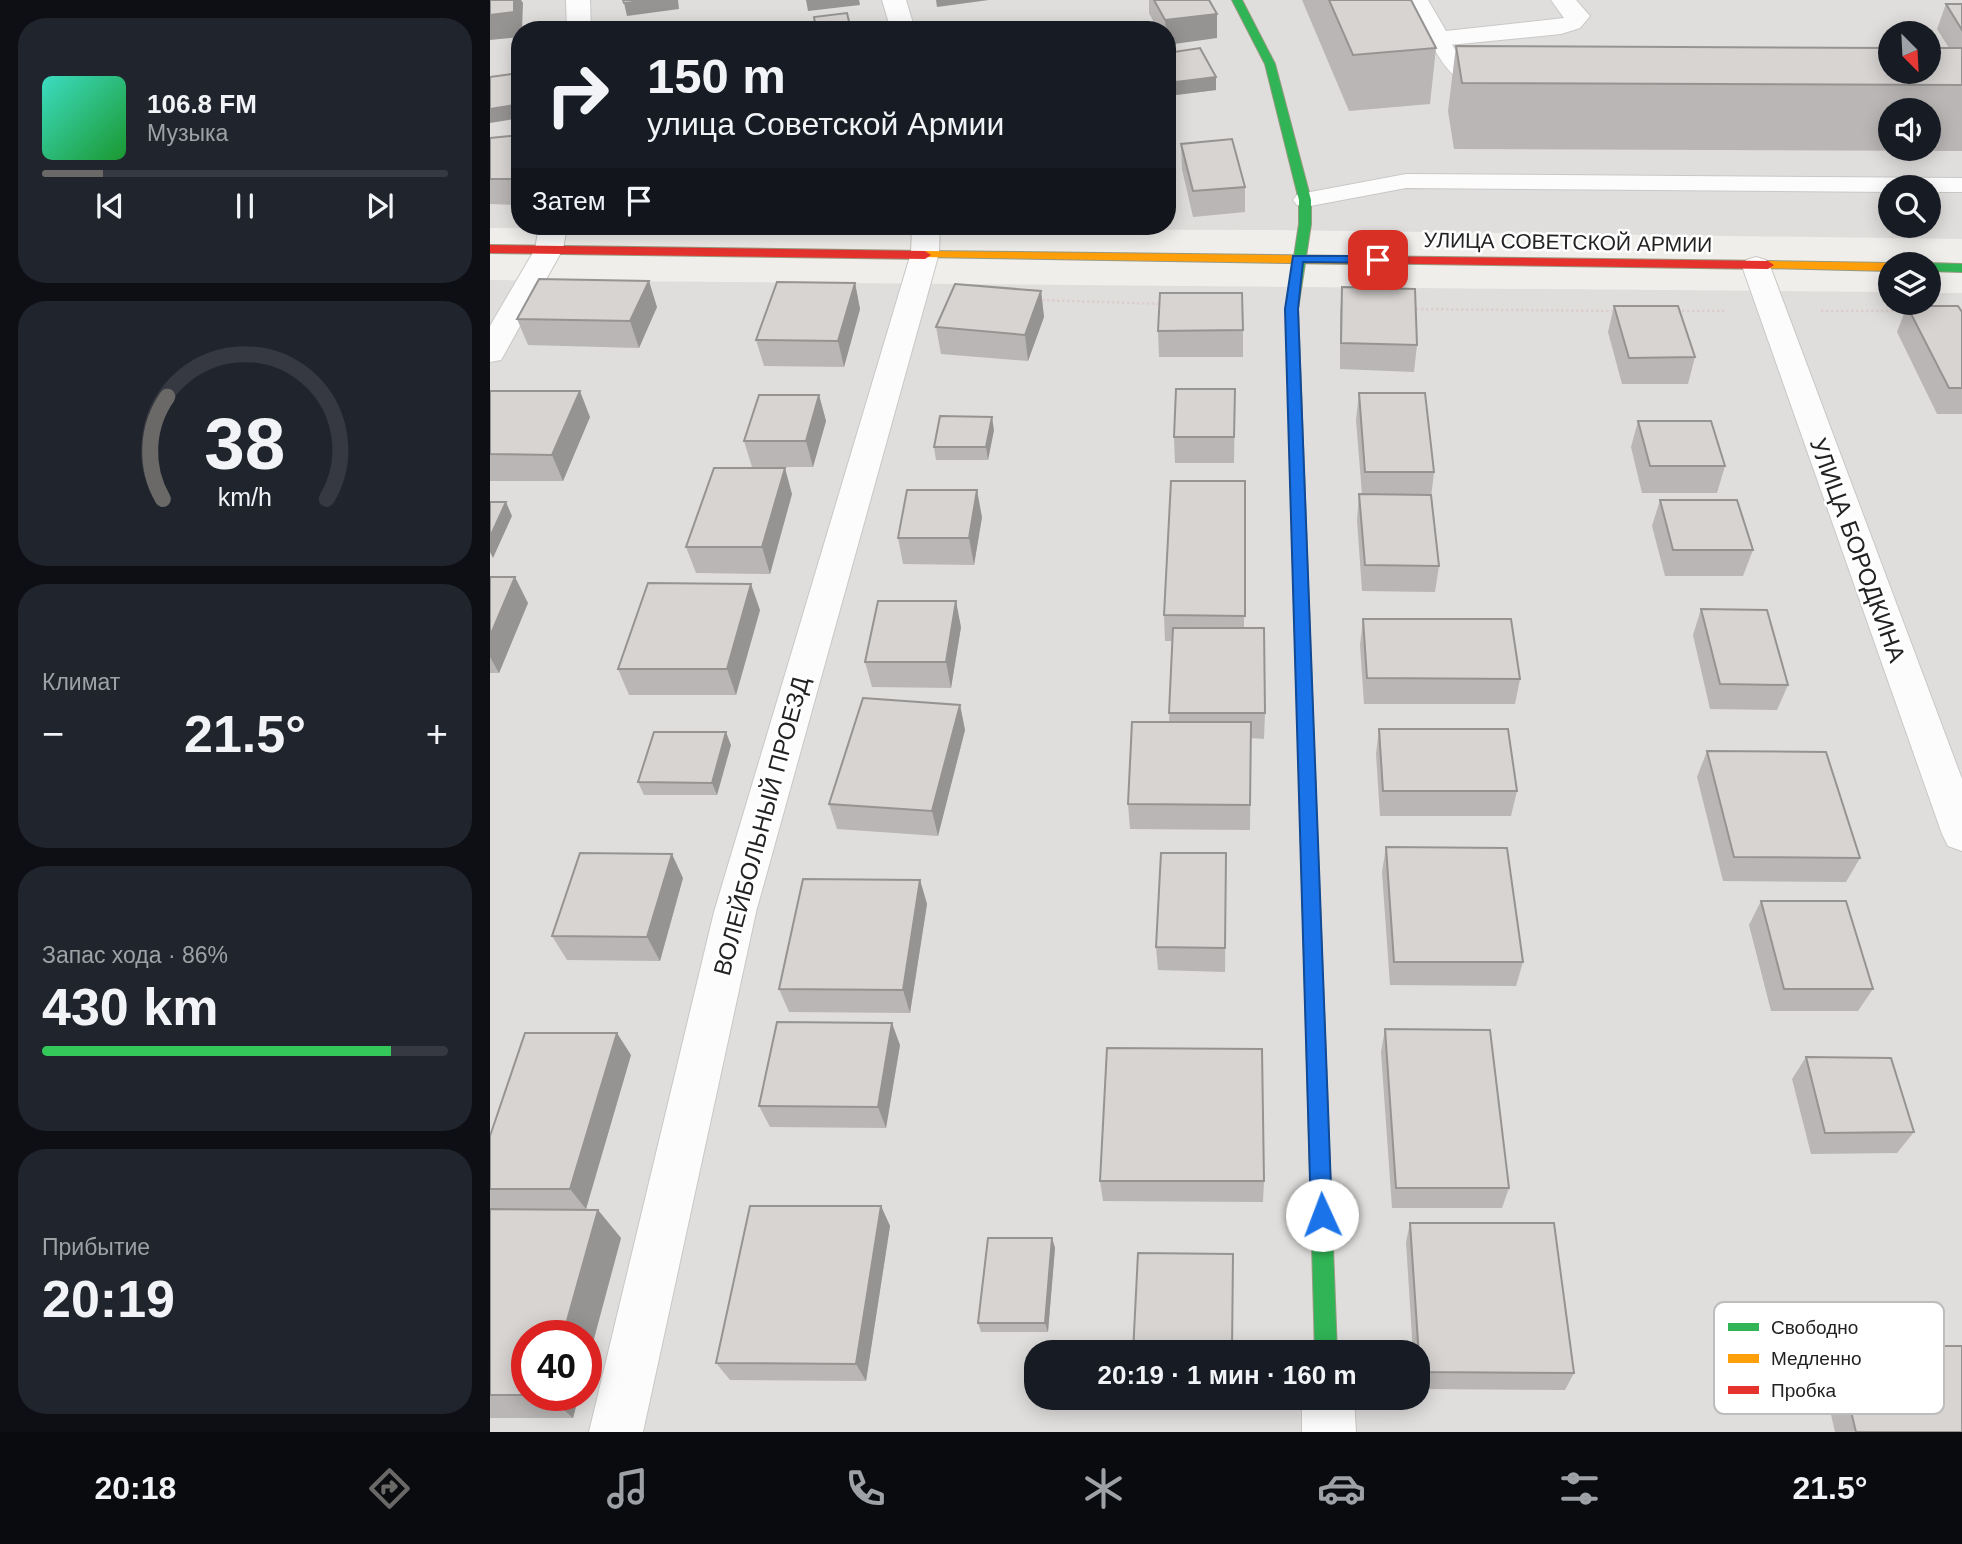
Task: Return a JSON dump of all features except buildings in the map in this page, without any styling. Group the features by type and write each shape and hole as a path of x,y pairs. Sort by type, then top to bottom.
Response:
{"street":[{"path":"578,0 579,21"},
{"path":"894,0 900,21"},
{"path":"1237,0 1270,64 1305,200 1305,224 1297,258 1292,309 1326,1340"},
{"path":"1416,0 1439,39 1562,27 1572,23 1578,16 1563,0"},
{"path":"490,353 551,237"},
{"name":"УЛИЦА СОВЕТСКОЙ АРМИИ","path":"490,249 551,237 925,240 1297,258 1878,267"},
{"name":"ВОЛЕЙБОЛЬНЫЙ ПРОЕЗД","path":"616,1432 735,912 925,240"},
{"name":"УЛИЦА БОРОДКИНА","path":"1756,267 1962,834"},
{"path":"1941,267 1962,268"},
{"path":"1328,1410 1329,1432"}],"lane":[{"path":"1439,39 1456,70 1471,81 1512,81"},
{"path":"1305,200 1406,181 1962,185"}],"path":[{"path":"1033,300 1169,304"},
{"path":"1401,309 1620,311"},
{"path":"1675,311 1878,311"}],"shaded area":[{"path":"490,0 1962,0 1962,239 1885,238 1941,238 1941,175 1878,175 1878,238 1176,230 1176,21 511,21 511,228 490,228"},
{"path":"490,280 1878,292 1878,315 1941,315 1941,293 1962,293 1962,1432 490,1432"}],"traffic: fast":[{"path":"1237,0 1270,64 1305,200 1305,224 1292,309 1298,500"},
{"path":"1941,267 1962,268"},
{"path":"1307,774 1326,1340"}],"traffic: slow":[{"path":"925,255 1354,260"},
{"path":"1768,265 1878,267"}],"traffic: jam":[{"path":"490,249 925,255"},
{"path":"1354,260 1768,265"},
{"path":"1298,500 1307,774"}],"route":[{"path":"1322,1215 1292,309 1297,258 1378,260"}]}
